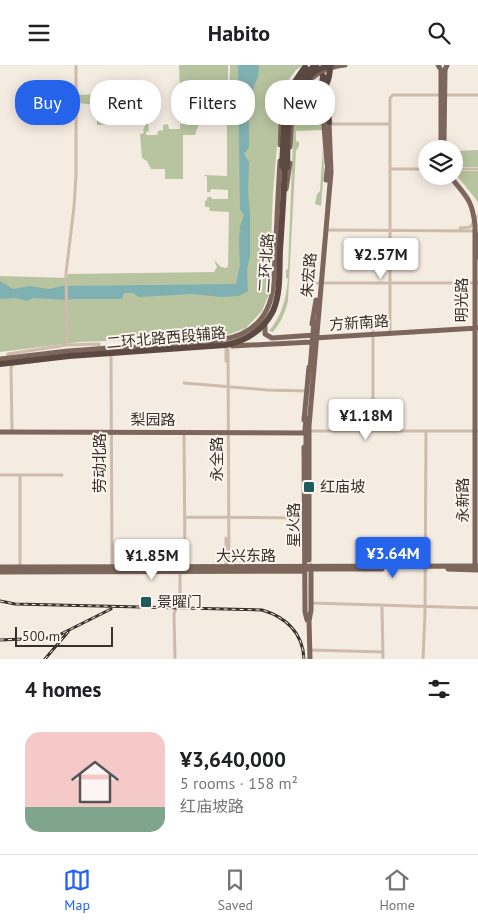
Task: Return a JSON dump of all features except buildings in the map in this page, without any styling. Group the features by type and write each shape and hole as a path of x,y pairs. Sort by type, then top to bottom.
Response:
{"highway":[{"path":"324,65 321,74 322,86 319,89 312,90 308,87 307,82 311,75 324,65"},
{"path":"324,65 325,80"},
{"path":"286,187 290,109 296,95 316,92 323,88 328,80 324,65"},
{"name":"二环北路","path":"302,80 324,65"},
{"path":"296,80 304,68"},
{"path":"321,74 322,80"},
{"name":"二环北路","path":"0,363 50,355 227,341 243,337 256,329 266,315 274,295 285,125"},
{"name":"二环北路","path":"0,363 225,345 251,335 266,322 276,302 286,187 288,125"}],"main road":[{"path":"311,78 324,65 345,65"},
{"path":"438,65 443,95 443,140"},
{"path":"443,140 444,65"},
{"path":"442,131 444,65"},
{"path":"299,80 304,68"},
{"path":"307,80 321,74"},
{"name":"朱宏路","path":"321,74 322,80"},
{"name":"二环北路西段辅路","path":"12,362 99,349 232,338 249,331 264,315 272,294 281,125"},
{"name":"二环北路西段辅路","path":"12,362 229,346 242,343 265,327 275,311 280,296 291,125"},
{"name":"朱宏路","path":"314,337 329,166 325,125"},
{"name":"朱宏路","path":"307,432 316,300 325,229 329,166 329,125"},
{"name":"明光路","path":"460,185 472,200 477,216 477,432"},
{"name":"明光路","path":"477,283 478,307"},
{"name":"明光路","path":"477,326 478,317"},
{"name":"方新南路","path":"373,333 390,330 477,326"},
{"name":"方新南路","path":"242,343 477,326"},
{"path":"265,327 265,334 270,336 314,337"},
{"path":"229,346 314,337"},
{"path":"478,368 478,408"},
{"name":"梨园路","path":"0,431 307,432"},
{"path":"305,477 304,440 307,432"},
{"name":"星火路","path":"307,432 309,448 307,512"},
{"name":"星火路","path":"307,432 305,477 307,512"},
{"name":"永新路","path":"477,432 477,568"},
{"name":"永新路","path":"477,500 478,447"},
{"path":"304,457 306,464"},
{"path":"307,512 312,603 308,620 309,659"},
{"path":"307,512 305,571 309,659"},
{"name":"大兴东路","path":"0,568 227,568 305,571 309,564 477,568"}],"street":[{"path":"67,345 66,280 76,175 76,65"},
{"path":"390,330 390,98 393,95 478,95"},
{"path":"335,123 390,124"},
{"path":"390,169 418,169"},
{"path":"463,169 478,169"},
{"path":"460,229 472,226 477,216"},
{"path":"325,229 477,229"},
{"path":"460,229 472,233 477,242"},
{"path":"319,283 477,283"},
{"path":"373,333 373,432"},
{"path":"12,431 12,362 8,354 67,345 99,344 99,349"},
{"name":"永全路","path":"227,568 227,387 229,346"},
{"name":"劳动北路","path":"111,355 112,568"},
{"path":"184,383 227,387 311,390"},
{"path":"175,659 174,614 180,597 185,517 184,431"},
{"path":"424,659 426,431"},
{"path":"307,432 477,432"},
{"path":"0,475 62,475"},
{"path":"20,475 20,568"},
{"path":"185,517 227,517 307,512"},
{"path":"312,603 478,608"},
{"path":"382,606 383,659"},
{"path":"310,650 383,652"}],"green space":[{"path":"179,65 228,65 228,80 180,80"},
{"path":"230,65 303,65 296,70 289,80 265,80 265,125 279,125 273,192 269,294 262,311 246,328 225,336 80,342 0,352 0,276 67,278 68,274 214,272 217,267 214,260 221,267 226,268 228,266 229,212 210,211 209,207 205,207 205,201 207,197 212,199 228,199 228,190 211,189 210,192 207,192 207,177 204,175 227,176 227,125 255,125 255,80 230,80"},
{"path":"80,95 90,95 90,104 80,103"},
{"path":"168,124 169,129 180,129 180,125 198,125 195,135 183,135 183,179 165,179 165,169 151,169 147,161 142,158 140,134 144,133 143,130 146,125 148,125 149,131 146,132 146,135 157,135 158,131 163,130 163,125"},
{"path":"294,125 322,125 322,130 296,131 296,141 299,142 299,146 296,151 288,301 286,310 278,325 273,332 269,331 283,307 288,279 286,278 286,270 288,269"},
{"path":"323,146 324,170 321,206 315,204 317,194 320,191"},
{"path":"478,150 478,167 463,167 463,151"},
{"path":"463,171 478,171 478,202 463,183"}],"water":[{"path":"238,65 259,65 258,77 255,84 255,80 238,80"},
{"path":"239,125 249,125 249,148 244,154 249,162 250,257 247,269 248,291 239,296 221,297 193,294 139,297 133,293 124,293 122,299 66,300 33,298 27,301 15,298 0,299 0,281 13,289 29,286 49,289 62,286 236,284 240,265 240,226 244,215 240,210"}],"railway":[{"path":"0,601 15,604 262,610 279,617 292,627 300,641 304,659"},
{"path":"0,640 47,638 59,635 111,609"},
{"path":"45,659 68,632"}],"place":[{"name":"红庙坡","path":"309,487"},
{"name":"景曜门","path":"146,602"}]}
